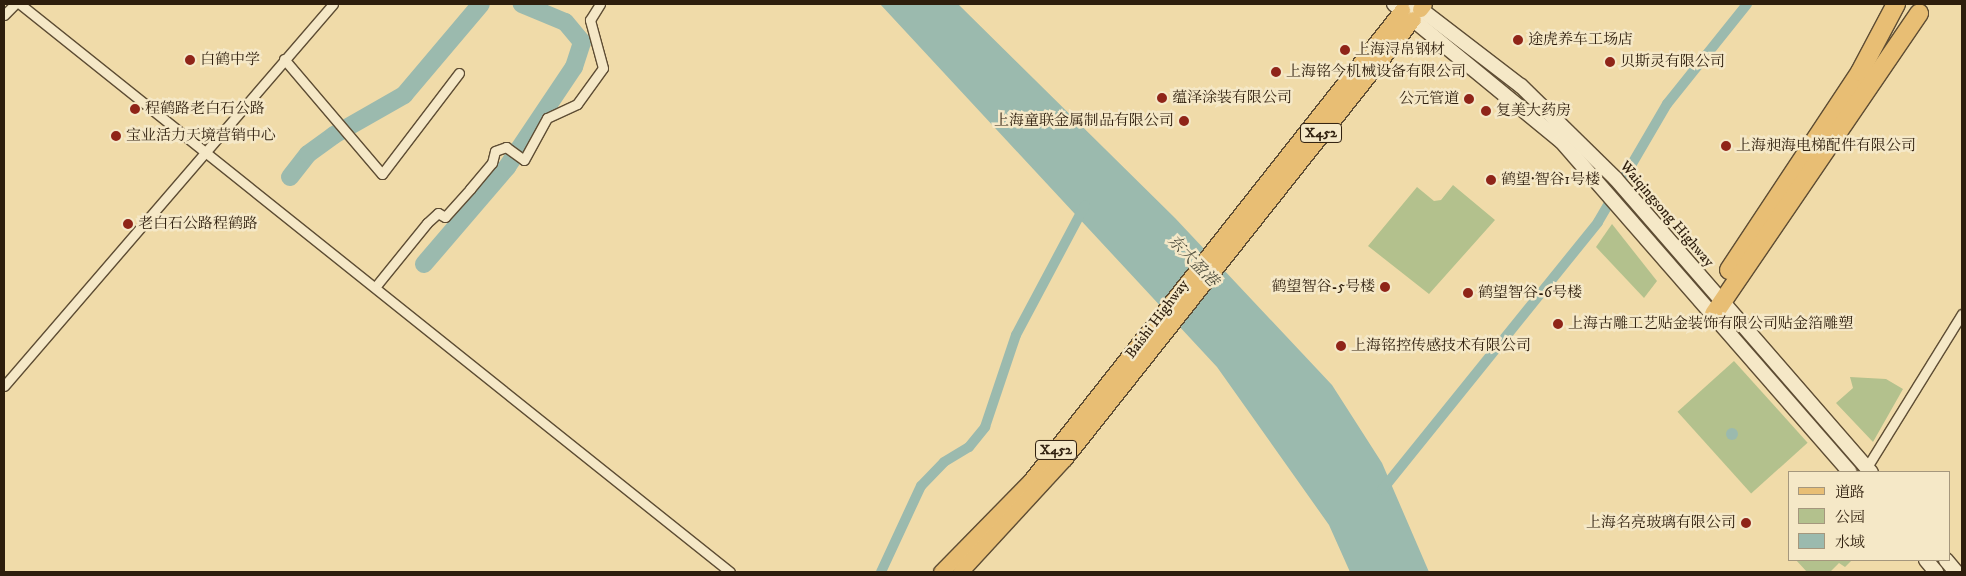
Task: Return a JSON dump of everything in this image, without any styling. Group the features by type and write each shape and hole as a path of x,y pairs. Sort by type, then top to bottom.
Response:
{"highway":[{"path":"1714,303 1860,72 1896,4"},
{"path":"1714,303 1919,13"}],"main road":[{"name":"Waiqingsong Highway","path":"1410,8 1521,86 1611,184 1632,217 1869,470"},
{"name":"Baishi Highway","path":"941,572 1031,480 1163,320 1410,8"},
{"name":"Waiqingsong Highway","path":"1611,184 1641,206 1714,303 1849,471"},
{"name":"Baishi Highway","path":"960,572 1038,491 1163,320"},
{"path":"1927,561 1936,572"},
{"path":"1947,561 1956,572"}],"street":[{"path":"4,15 15,4"},
{"path":"20,4 208,150 730,572"},
{"path":"4,386 333,4"},
{"path":"376,286 427,223 438,213 445,217 470,189 492,163 495,151 511,150 524,160 547,118 578,104 603,68 590,20 600,4"},
{"path":"284,59 382,174 459,73"},
{"path":"1869,470 1962,314"}],"green space":[{"path":"1453,185 1495,220 1429,294 1368,246 1417,187 1434,201 1441,200"},
{"path":"1612,224 1657,281 1644,298 1596,247"},
{"path":"1734,361 1808,443 1751,494 1678,412"},
{"path":"1850,377 1886,379 1903,389 1873,442 1836,403 1853,388"},
{"path":"1797,561 1851,561 1845,567 1839,563 1830,572 1807,572"}],"water":[{"name":"东大盈港","path":"880,4 958,4 1175,218 1332,385 1382,463 1429,572 1350,572 1329,525 1217,367"},
{"path":"1732,428 1738,434 1732,440 1726,434"}],"waterway":[{"path":"290,177 308,154 334,135 404,95 481,4"},
{"path":"424,264 507,167 574,67 582,42 565,22 522,4"},
{"path":"1382,490 1598,222 1667,104 1747,4"},
{"path":"881,572 921,486 944,462 969,447 985,427 1016,335 1085,205"}],"place":[{"name":"途虎养车工场店","path":"1518,40"},
{"name":"上海浔帛钢材","path":"1345,50"},
{"name":"白鹤中学","path":"190,60"},
{"name":"贝斯灵有限公司","path":"1610,62"},
{"name":"上海铭今机械设备有限公司","path":"1276,72"},
{"name":"蕴泽涂装有限公司","path":"1162,98"},
{"name":"公元管道","path":"1469,99"},
{"name":"程鹤路老白石公路","path":"135,109"},
{"name":"复美大药房","path":"1486,111"},
{"name":"上海童联金属制品有限公司","path":"1184,121"},
{"name":"宝业活力天境营销中心","path":"116,136"},
{"name":"上海昶海电梯配件有限公司","path":"1726,146"},
{"name":"鹤望·智谷1号楼","path":"1491,180"},
{"name":"老白石公路程鹤路","path":"128,224"},
{"name":"鹤望智谷-5号楼","path":"1385,287"},
{"name":"鹤望智谷-6号楼","path":"1468,293"},
{"name":"上海古雕工艺贴金装饰有限公司贴金箔雕塑","path":"1558,324"},
{"name":"上海铭控传感技术有限公司","path":"1341,346"},
{"name":"上海名亮玻璃有限公司","path":"1746,523"}]}
